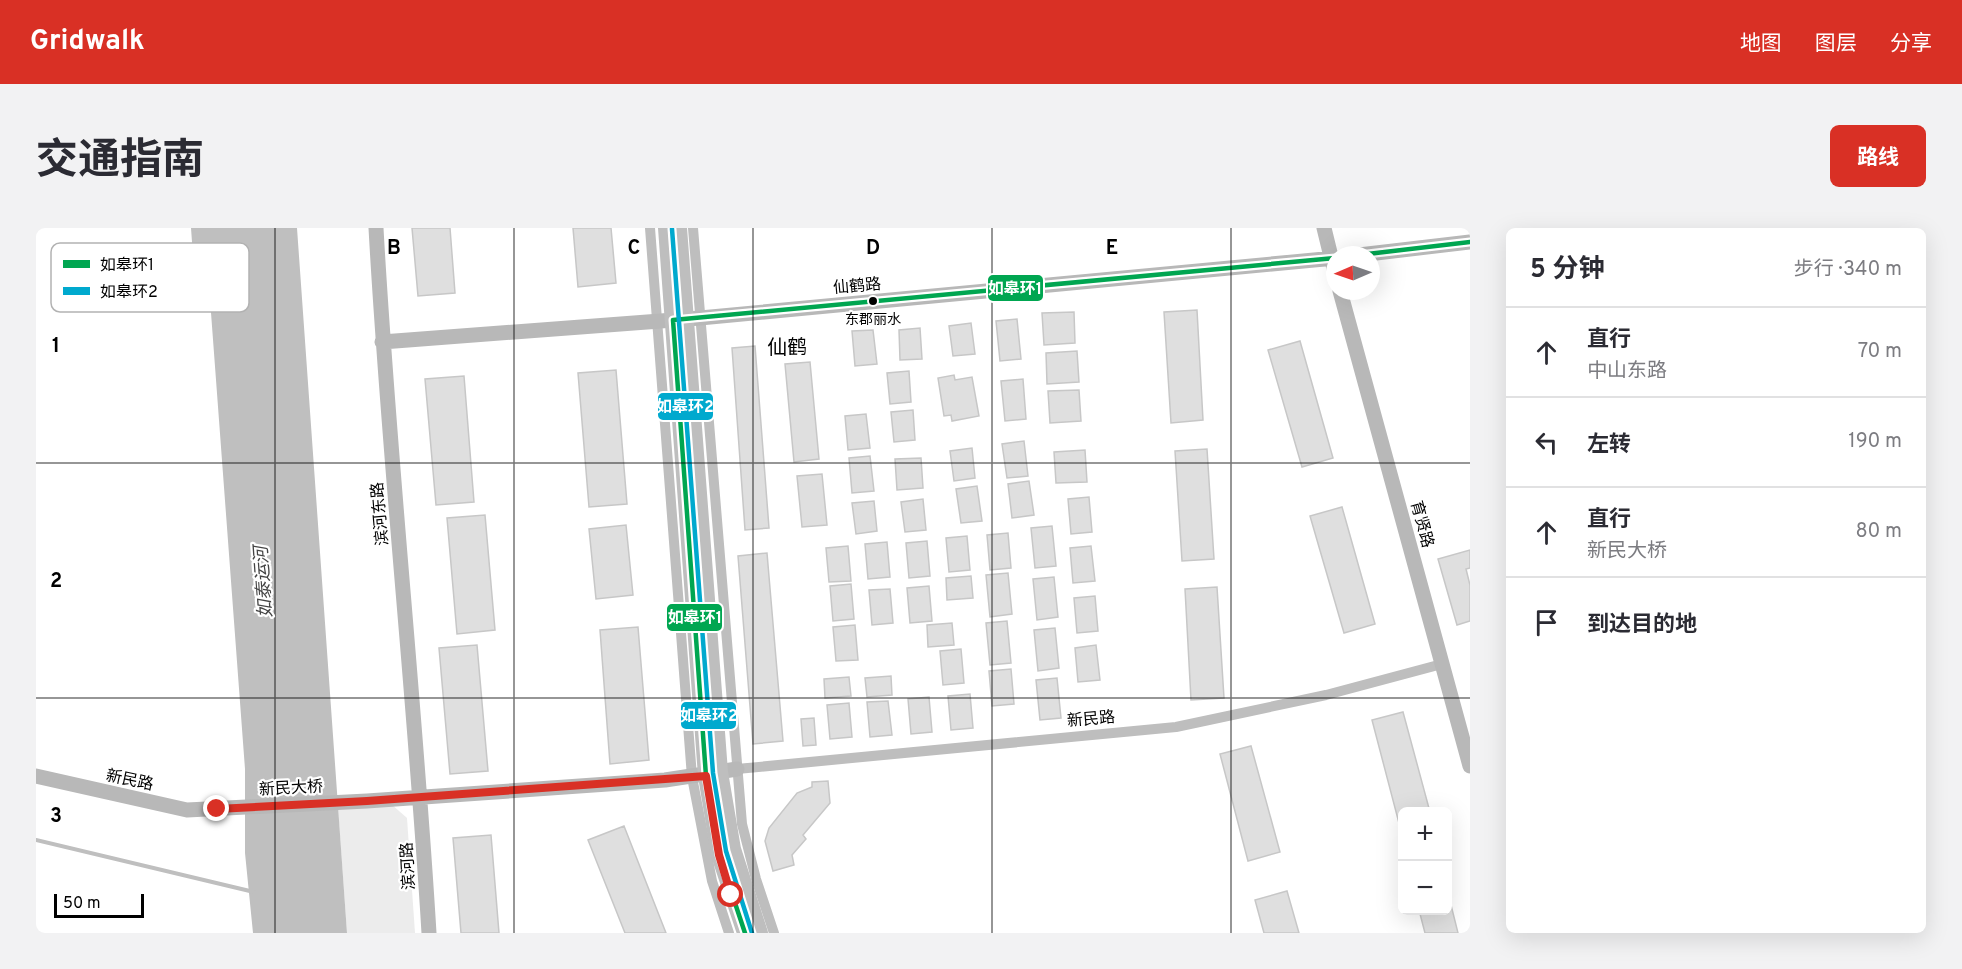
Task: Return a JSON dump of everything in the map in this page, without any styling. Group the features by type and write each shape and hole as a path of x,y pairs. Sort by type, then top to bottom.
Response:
{"main road":[{"path":"666,228 680,320"},
{"path":"680,228 680,320 719,855 745,933"},
{"path":"714,773 733,849 760,933"}],"street":[{"name":"滨河东路","path":"376,228 382,342 421,797"},
{"path":"650,228 680,320"},
{"path":"693,228 680,320 714,773 712,881 729,933"},
{"path":"1324,228 1329,246"},
{"path":"1380,253 1470,242"},
{"name":"仙鹤路","path":"382,342 680,320 1326,264"},
{"name":"育贤路","path":"1342,300 1470,766"},
{"name":"新民路","path":"714,773 1176,727 1326,695 1442,664"},
{"path":"714,773 742,824 756,879 774,933"},
{"name":"新民大桥","path":"217,809 367,801 714,773"},
{"name":"新民路","path":"36,776 187,810 217,809"},
{"name":"滨河路","path":"421,797 429,933"}],"shaded area":[{"path":"391,804 407,818 415,933 347,933 338,807"}],"water":[{"name":"如泰运河","path":"191,228 297,228 347,933 253,933 245,853 245,769 211,312 249,312 249,243 192,243"}],"building":[{"path":"412,228 450,228 455,293 418,296"},
{"path":"573,228 611,228 616,283 578,287"},
{"path":"1197,310 1203,420 1171,423 1164,312"},
{"path":"1074,312 1075,343 1044,345 1042,313"},
{"path":"1017,319 1021,359 1000,361 996,321"},
{"path":"971,323 975,354 953,356 949,326"},
{"path":"920,328 922,359 900,360 899,330"},
{"path":"873,330 877,364 855,366 852,331"},
{"path":"1300,341 1333,458 1302,467 1268,350"},
{"path":"755,346 769,528 745,530 732,348"},
{"path":"1077,351 1079,382 1047,384 1046,353"},
{"path":"810,362 819,459 794,462 785,364"},
{"path":"616,370 627,504 589,507 578,373"},
{"path":"909,371 911,402 890,404 887,373"},
{"path":"954,375 955,380 972,377 979,416 952,421 951,415 944,416 938,378"},
{"path":"464,376 474,502 436,505 425,379"},
{"path":"1023,379 1026,419 1005,421 1001,381"},
{"path":"1079,390 1081,421 1050,423 1048,391"},
{"path":"913,410 915,440 894,442 891,412"},
{"path":"866,414 870,448 848,450 845,416"},
{"path":"1024,441 1028,476 1007,478 1002,444"},
{"path":"972,448 975,478 954,481 950,451"},
{"path":"1207,449 1214,559 1182,561 1175,451"},
{"path":"1085,450 1087,482 1056,483 1054,452"},
{"path":"870,456 874,491 852,493 849,458"},
{"path":"921,458 923,488 897,490 895,459"},
{"path":"822,474 827,525 802,527 797,476"},
{"path":"1029,481 1034,515 1012,518 1008,484"},
{"path":"977,486 982,521 961,523 956,489"},
{"path":"1089,497 1092,532 1071,534 1068,499"},
{"path":"923,499 926,530 905,532 901,502"},
{"path":"874,501 877,531 856,534 852,503"},
{"path":"1342,507 1375,624 1344,633 1310,516"},
{"path":"485,515 495,630 457,634 447,518"},
{"path":"626,525 633,595 596,599 589,529"},
{"path":"1052,526 1056,566 1035,568 1031,528"},
{"path":"1008,533 1011,568 990,570 987,535"},
{"path":"967,536 970,570 949,572 946,538"},
{"path":"927,541 930,576 909,578 906,543"},
{"path":"887,542 890,577 868,579 865,544"},
{"path":"848,546 851,581 829,582 826,548"},
{"path":"1091,546 1095,581 1073,583 1070,548"},
{"path":"1470,550 1470,568 1466,569 1470,585 1470,621 1457,625 1438,559"},
{"path":"767,553 783,741 753,744 738,556"},
{"path":"1008,573 1012,614 990,617 986,575"},
{"path":"971,576 973,598 947,600 946,578"},
{"path":"1054,577 1058,617 1037,620 1033,579"},
{"path":"851,584 854,619 833,621 830,586"},
{"path":"929,586 932,621 910,623 907,588"},
{"path":"1217,587 1224,698 1191,700 1185,589"},
{"path":"890,589 893,623 872,625 869,590"},
{"path":"1095,596 1098,631 1077,633 1074,598"},
{"path":"1007,621 1011,663 990,665 986,623"},
{"path":"952,623 954,645 928,647 927,625"},
{"path":"855,625 858,660 836,661 833,627"},
{"path":"638,627 649,760 610,764 600,630"},
{"path":"1055,628 1059,668 1038,671 1034,630"},
{"path":"477,645 488,771 450,774 439,648"},
{"path":"1096,645 1100,680 1078,682 1075,648"},
{"path":"961,649 964,683 943,685 940,651"},
{"path":"1011,669 1014,704 992,706 989,671"},
{"path":"891,676 892,695 867,697 865,678"},
{"path":"849,677 851,696 825,698 824,679"},
{"path":"1057,678 1061,718 1040,720 1036,680"},
{"path":"970,694 973,728 951,730 948,696"},
{"path":"929,697 932,732 911,734 908,699"},
{"path":"888,701 892,735 870,737 867,702"},
{"path":"849,703 852,737 830,739 827,705"},
{"path":"1403,712 1429,807 1398,807 1398,819 1372,720"},
{"path":"814,718 816,745 803,746 801,719"},
{"path":"1251,746 1280,852 1248,861 1220,754"},
{"path":"828,781 830,803 803,835 806,839 792,855 794,865 773,871 765,841 769,828 797,793 812,787 812,782"},
{"path":"624,826 666,933 625,933 588,840"},
{"path":"491,835 499,933 461,933 453,838"},
{"path":"1287,891 1299,933 1264,933 1255,900"},
{"path":"1452,909 1458,933 1425,933 1420,915 1452,915"}],"waterway":[{"path":"36,840 254,892"}],"transit line":[{"name":"如皋环2","path":"672,229 713,773 726,851 752,933"},
{"name":"如皋环1","path":"1380,253 1470,242"},
{"name":"如皋环1","path":"745,933 719,855 706,776 673,320 1326,259"}],"place":[{"name":"东郡丽水","path":"873,301"}],"district":[{"name":"仙鹤","path":"787,347"}],"route":[{"path":"217,809 367,801 706,776 719,855 731,895"}]}
